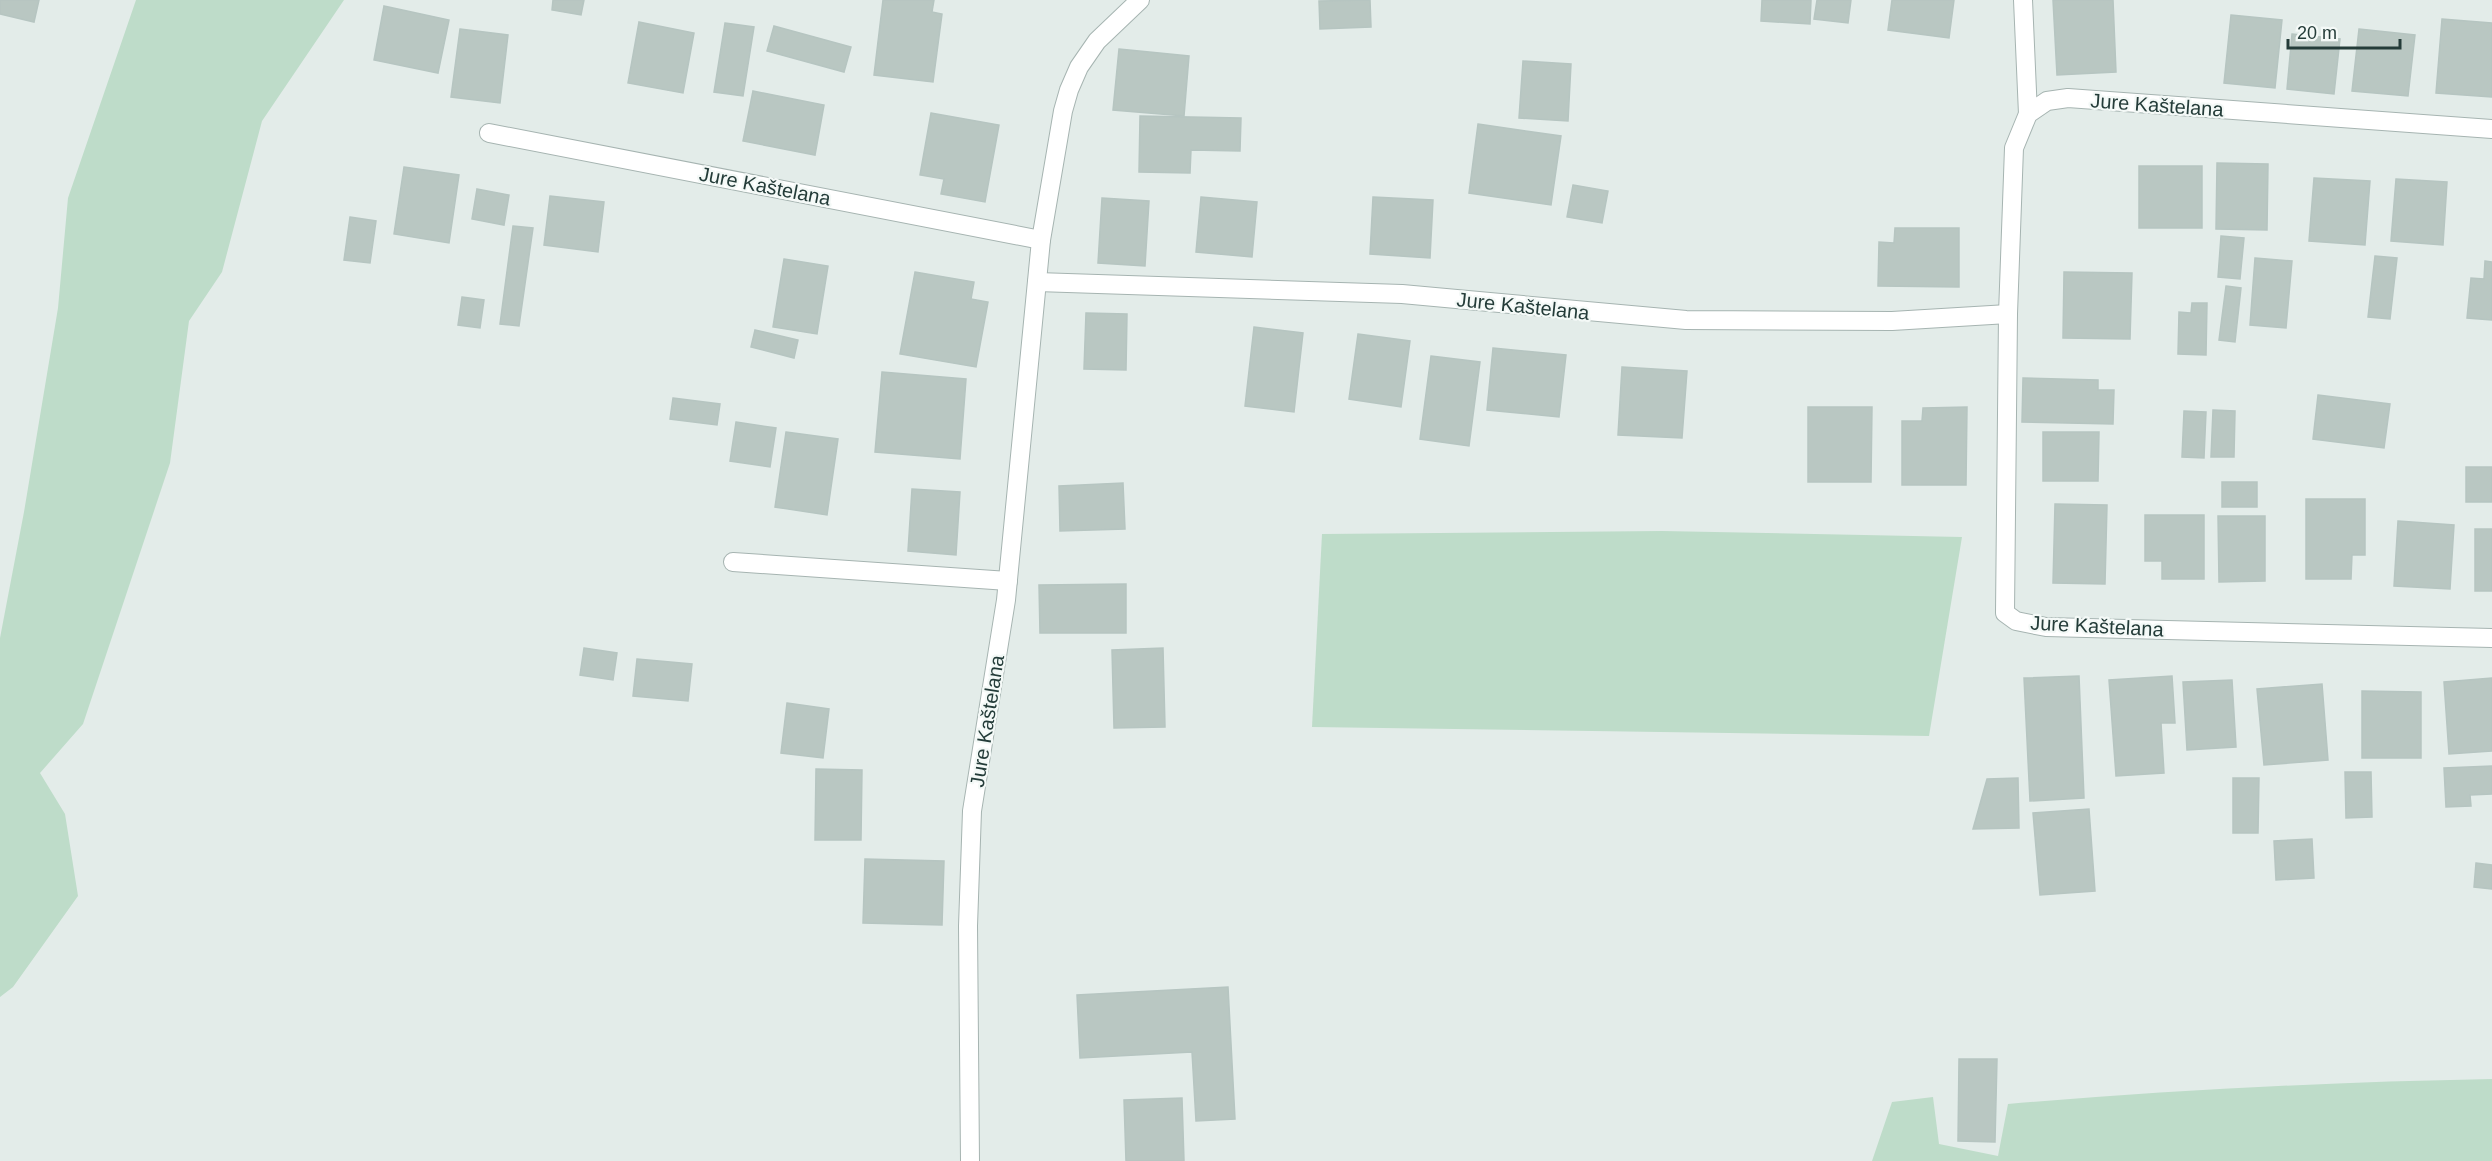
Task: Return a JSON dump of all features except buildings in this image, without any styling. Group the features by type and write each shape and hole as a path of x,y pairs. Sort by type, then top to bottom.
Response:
{"street":[{"name":"Jure Kaštelana","path":"970,1161 968,926 972,811 1008,581 1041,240 1063,111 1069,90 1079,67 1097,41 1140,0"},
{"path":"2023,0 2028,114"},
{"name":"Jure Kaštelana","path":"2492,129 2068,98 2047,101 2028,114 2014,148 2008,314 2005,613 2016,621 2046,627 2492,638"},
{"name":"Jure Kaštelana","path":"489,133 1041,240"},
{"name":"Jure Kaštelana","path":"1037,282 1402,294 1686,320 1892,321 2008,314"},
{"path":"733,562 1008,581"}],"green space":[{"path":"136,0 344,0 262,121 222,272 189,321 170,463 83,724 40,773 65,814 78,896 13,987 0,997 0,638 24,512 58,308 68,198"},
{"path":"1662,531 1962,537 1929,736 1312,727 1322,534"},
{"path":"2492,1079 2492,1161 1872,1161 1892,1102 1933,1097 1939,1144 1998,1156 2008,1104 2250,1087"}]}
